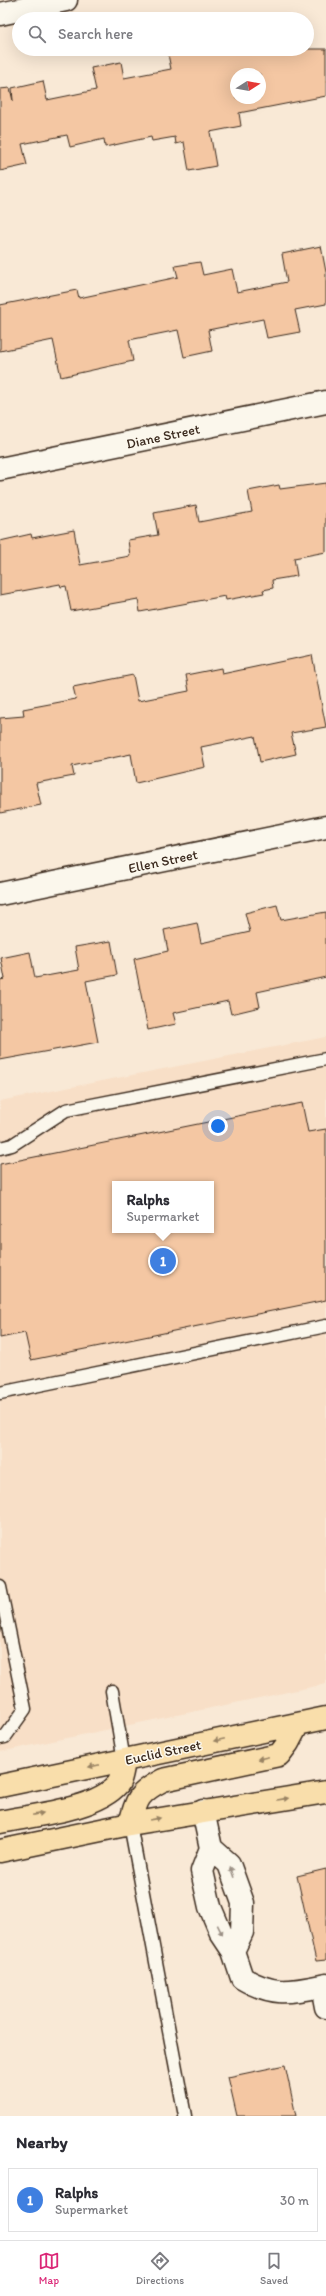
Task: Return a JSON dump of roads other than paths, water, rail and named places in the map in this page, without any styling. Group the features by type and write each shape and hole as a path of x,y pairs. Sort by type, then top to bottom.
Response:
{"main road":[{"name":"Euclid Street","path":"0,1786 326,1718"},
{"path":"130,1824 137,1799 148,1788 163,1780 279,1755 288,1743 298,1724"},
{"path":"0,1822 82,1805 107,1794 119,1782 124,1760"},
{"path":"0,1851 130,1824 326,1792"}],"street":[{"path":"0,14 66,0"},
{"name":"Diane Street","path":"0,469 326,402"},
{"name":"Ellen Street","path":"0,894 326,827"},
{"path":"203,1811 211,1848 202,1871 210,1907 221,1933 233,1951 242,1978 259,1988 279,1992 325,1993"},
{"path":"211,1848 229,1864 243,1903 242,1932 233,1951"}],"lane":[{"path":"0,1148 12,1145 66,1110 326,1059"},
{"path":"0,1393 326,1326"},
{"path":"0,1587 25,1709 5,1737 0,1738"},
{"path":"112,1691 124,1760"},
{"path":"130,1824 185,2116"}],"place":[{"name":"Ralphs","path":"163,1261"}]}
